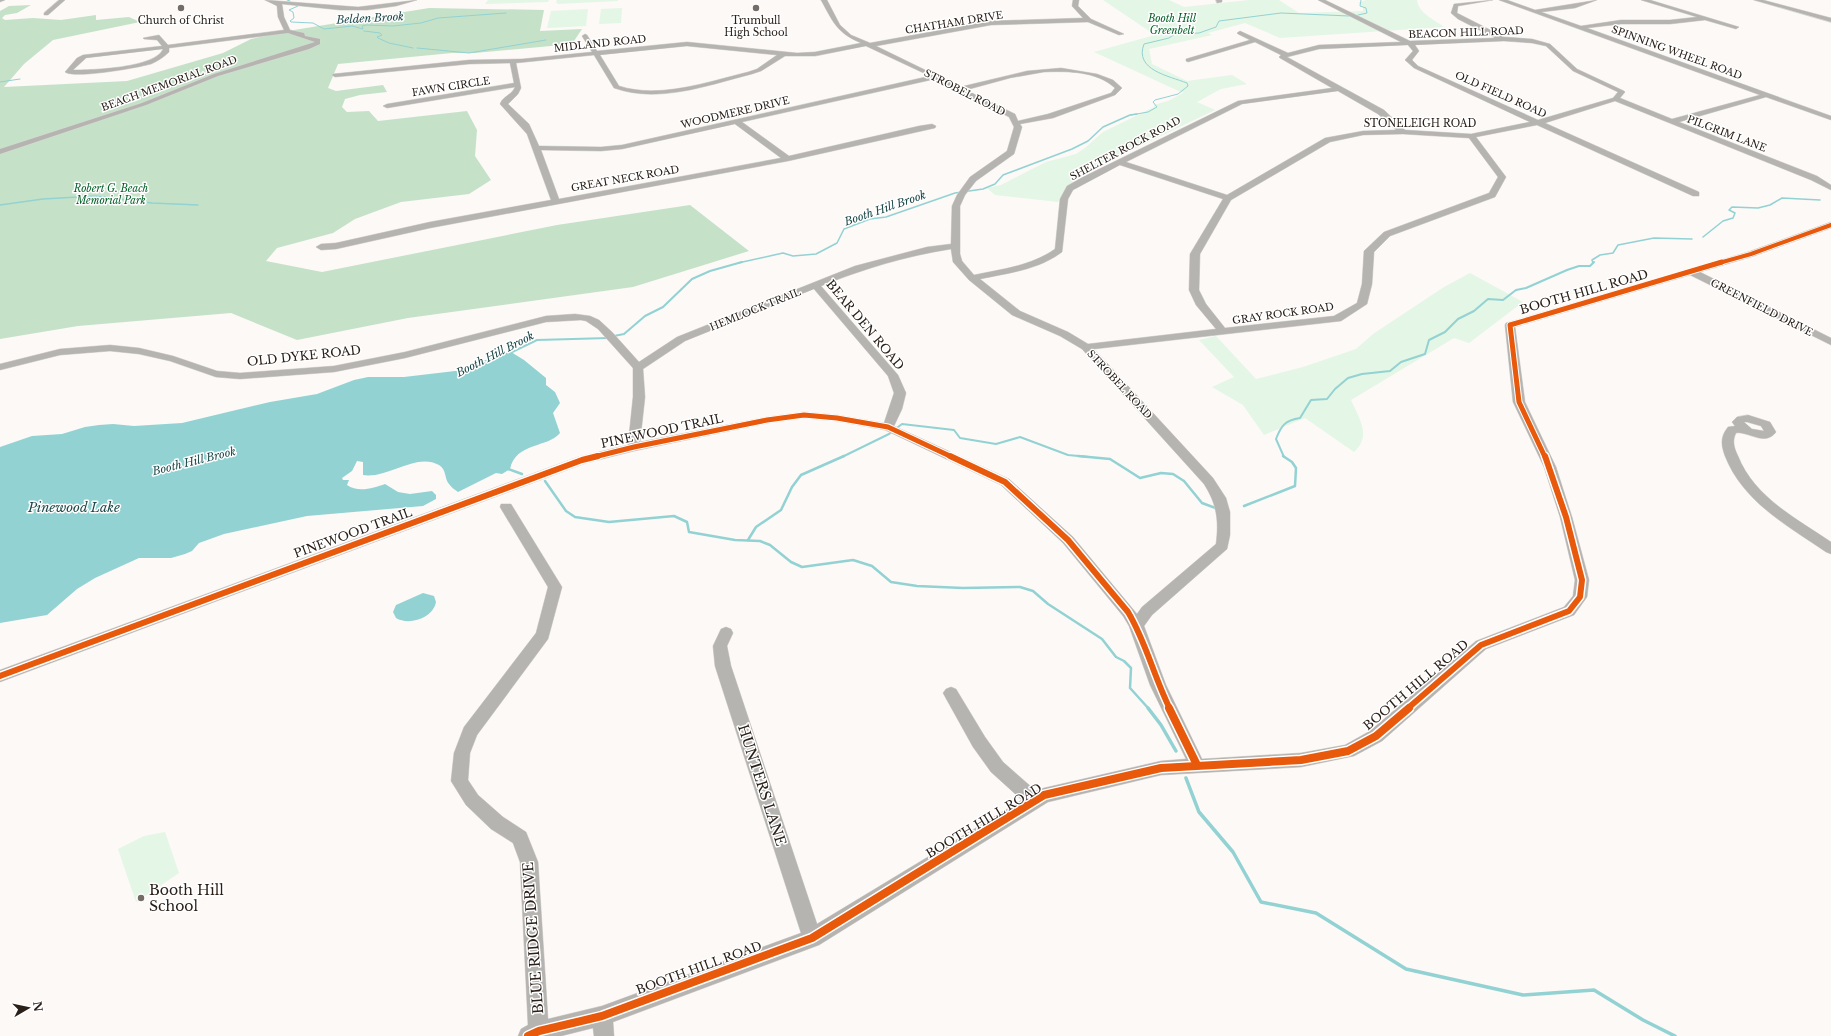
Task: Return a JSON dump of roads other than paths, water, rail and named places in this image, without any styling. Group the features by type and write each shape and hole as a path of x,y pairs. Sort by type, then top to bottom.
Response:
{"street":[{"path":"46,14 62,0"},
{"path":"268,0 278,3 305,2 340,8 365,8 398,4 414,0"},
{"name":"STROBEL ROAD","path":"824,0 838,26 849,36 1003,110 1012,116 1017,122 1018,127 1011,152 973,179 963,192 956,206 954,246 958,262 972,278 1016,313 1064,334 1086,347 1209,481 1220,498 1226,516 1222,546 1147,612 1136,625"},
{"path":"1076,0 1074,6 1079,13 1089,20 1121,34"},
{"path":"1321,0 1411,44"},
{"path":"1490,0 1456,4 1454,13 1460,18 1504,39"},
{"name":"SPINNING WHEEL ROAD","path":"1502,0 1581,27 1831,118"},
{"path":"1536,11 1575,6 1594,0"},
{"path":"1644,0 1736,27"},
{"path":"1757,0 1831,20"},
{"path":"160,38 166,47 167,51 165,54 153,60 105,71 68,72 81,58 87,56 117,54 166,47 288,31 281,16 280,6 278,3"},
{"path":"1581,27 1621,22 1663,22 1705,18"},
{"name":"CHATHAM DRIVE","path":"868,44 992,23 1089,20"},
{"name":"BEACH MEMORIAL ROAD","path":"0,152 144,104 223,73 312,47 319,41 302,37 302,34 297,32 288,31"},
{"path":"1240,33 1258,40 1338,89 1381,112 1403,132"},
{"path":"585,36 616,87 624,91 640,93 671,90 750,74 759,70 783,54"},
{"name":"BEACON HILL ROAD","path":"1285,57 1320,47 1504,39 1532,41 1548,45 1575,70 1610,85 1622,92 1615,99"},
{"path":"1188,60 1258,40"},
{"name":"MIDLAND ROAD","path":"335,75 469,62 512,62 687,44 783,54 815,54 868,44"},
{"name":"OLD FIELD ROAD","path":"1411,44 1416,51 1408,60 1416,67 1696,194"},
{"path":"512,62 517,85 516,93 505,100 504,104 526,126 536,148 556,202"},
{"path":"960,89 1044,69 1082,71 1113,81 1119,88 1113,94 1050,116 1017,122"},
{"name":"WOODMERE DRIVE","path":"536,148 610,148 736,122 936,77"},
{"name":"FAWN CIRCLE","path":"388,106 517,85"},
{"name":"SHELTER ROCK ROAD","path":"972,278 1040,262 1059,250 1064,200 1070,188 1119,162 1240,102 1338,89"},
{"path":"1670,122 1766,95"},
{"path":"1539,122 1615,99"},
{"name":"PILGRIM LANE","path":"1615,99 1814,178 1831,188"},
{"path":"736,122 788,159"},
{"name":"STONELEIGH ROAD","path":"1223,332 1201,305 1194,290 1195,254 1228,198 1328,140 1363,133 1403,132 1470,136 1539,122"},
{"name":"GREAT NECK ROAD","path":"321,247 336,246 430,225 788,159 932,126"},
{"name":"GRAY ROCK ROAD","path":"1086,347 1337,319 1362,304 1367,284 1368,251 1387,234 1492,195 1502,177 1470,136"},
{"path":"1119,162 1228,198"},
{"name":"BOOTH HILL ROAD","path":"534,1034 602,1016 812,938 1044,795 1161,768 1301,760 1348,750 1376,736 1481,645 1569,611 1580,597 1582,580 1566,516 1550,467 1519,402 1510,325 1751,254 1831,225"},
{"name":"HEMLOCK TRAIL","path":"638,368 681,339 858,268 927,250 954,246"},
{"name":"GREENFIELD DRIVE","path":"1692,272 1831,342"},
{"name":"BEAR DEN ROAD","path":"815,285 893,375 900,393 893,429"},
{"name":"OLD DYKE ROAD","path":"0,367 60,352 110,348 139,351 168,358 216,374 246,376 353,366 405,355 546,319 560,317 590,319 606,333 638,368"},
{"path":"634,447 639,397 638,368"},
{"name":"PINEWOOD TRAIL","path":"0,676 582,460 634,447 767,420 804,416 837,418 893,429 1005,482 1068,540 1128,612 1136,625 1158,685 1197,766"},
{"path":"1743,428 1732,430 1728,438 1728,447 1735,468 1761,498 1831,549"},
{"name":"BLUE RIDGE DRIVE","path":"506,507 555,588 543,635 470,732 462,753 459,781 472,800 497,823 520,838 529,862 534,1034"},
{"name":"HUNTERS LANE","path":"726,633 720,646 723,666 812,938"},
{"path":"951,692 979,742 996,767 1035,801"},
{"path":"602,1016 604,1036"}],"water":[{"name":"Pinewood Lake","path":"511,352 524,360 546,378 546,385 555,392 560,403 553,413 560,433 555,438 533,446 519,454 513,460 510,469 502,474 496,473 458,492 449,484 442,467 430,462 411,464 372,475 363,475 363,462 357,461 352,471 342,478 343,480 349,480 347,485 351,487 356,489 366,489 385,484 398,492 410,494 432,491 436,495 436,499 423,506 307,516 224,534 199,543 192,551 171,558 139,558 95,578 77,589 47,615 0,623 0,447 32,436 62,434 85,427 99,425 113,424 134,426 182,423 270,402 317,394 354,380 368,377 404,377 455,371 467,368 500,354"},
{"path":"423,593 434,596 436,602 434,608 430,612 414,621 396,618 393,612 396,605"}],"waterway":[{"name":"Booth Hill Brook","path":"1358,15 1367,13 1366,8 1360,6 1361,0"},
{"name":"Belden Brook","path":"295,4 298,6 289,10 293,12 294,18 290,21 291,22 313,23 324,29 352,26 363,29 362,26 366,25 393,26 421,23 438,18 506,13"},
{"name":"Booth Hill Brook","path":"1135,114 1148,112 1157,107 1153,102 1155,100 1178,94 1188,86 1187,83 1155,71 1148,66 1142,53 1144,44 1169,38 1175,34 1199,33 1216,27 1219,21 1281,13 1349,16"},
{"path":"364,31 380,33 382,35 377,37 378,38 389,43 413,48"},
{"path":"417,48 469,53 546,40"},
{"path":"0,82 20,79"},
{"name":"Booth Hill Brook","path":"740,263 783,253 793,256 816,254 837,243 844,229 870,219 886,217 955,193 983,189 995,184 1003,175 1072,149 1088,141 1103,127 1130,115 1135,114"},
{"name":"Booth Hill Brook","path":"1131,115 1135,114"},
{"path":"0,205 43,199 95,196 152,203 198,205"},
{"path":"1703,237 1723,221 1733,218 1735,213 1729,210 1732,207 1758,208 1770,205 1782,198 1820,200"},
{"path":"1593,263 1592,260 1600,255 1613,253 1618,245 1654,238 1692,239"},
{"name":"Booth Hill Brook","path":"614,336 624,334 645,316 663,307 692,279 710,271 740,263"},
{"path":"1284,457 1276,439 1278,434 1284,424 1291,420 1300,418 1311,400 1327,399 1335,389 1348,378 1362,374 1390,371 1401,362 1425,354 1429,340 1445,332 1458,319 1474,311 1488,299 1503,300 1516,290 1526,288 1567,270 1579,266 1590,266 1593,263"},
{"name":"Booth Hill Brook","path":"508,354 537,340 609,338"},
{"path":"842,457 889,434 902,424 954,430 960,438 996,444 1020,437 1068,455 1089,457"},
{"path":"748,540 756,527 781,510 792,487 801,475 844,456"},
{"path":"1078,456 1110,459 1140,478 1161,473 1173,474 1184,481 1202,503 1218,509"},
{"path":"1244,506 1295,486 1296,468 1292,462 1284,457"},
{"path":"508,469 522,474"},
{"path":"545,481 566,511 575,517 609,522 674,516 687,522 689,532 735,540 760,541 770,545 791,562 802,567 853,560 872,566 891,582 917,586 963,588 1020,587 1033,591 1048,604 1102,639 1116,657 1124,661 1131,668 1130,688 1149,709"},
{"path":"1148,708 1161,725 1176,751"},
{"path":"1186,778 1199,812 1233,852 1261,902 1316,913 1406,969 1523,995 1594,990 1643,1020 1675,1036"}],"place":[{"name":"Church of Christ","path":"181,8"},
{"name":"Trumbull High School","path":"756,8"},
{"name":"Booth Hill School","path":"141,898"}],"park label":[{"name":"Booth Hill Greenbelt","path":"1172,24"},
{"name":"Robert G. Beach Memorial Park","path":"111,194"}]}
